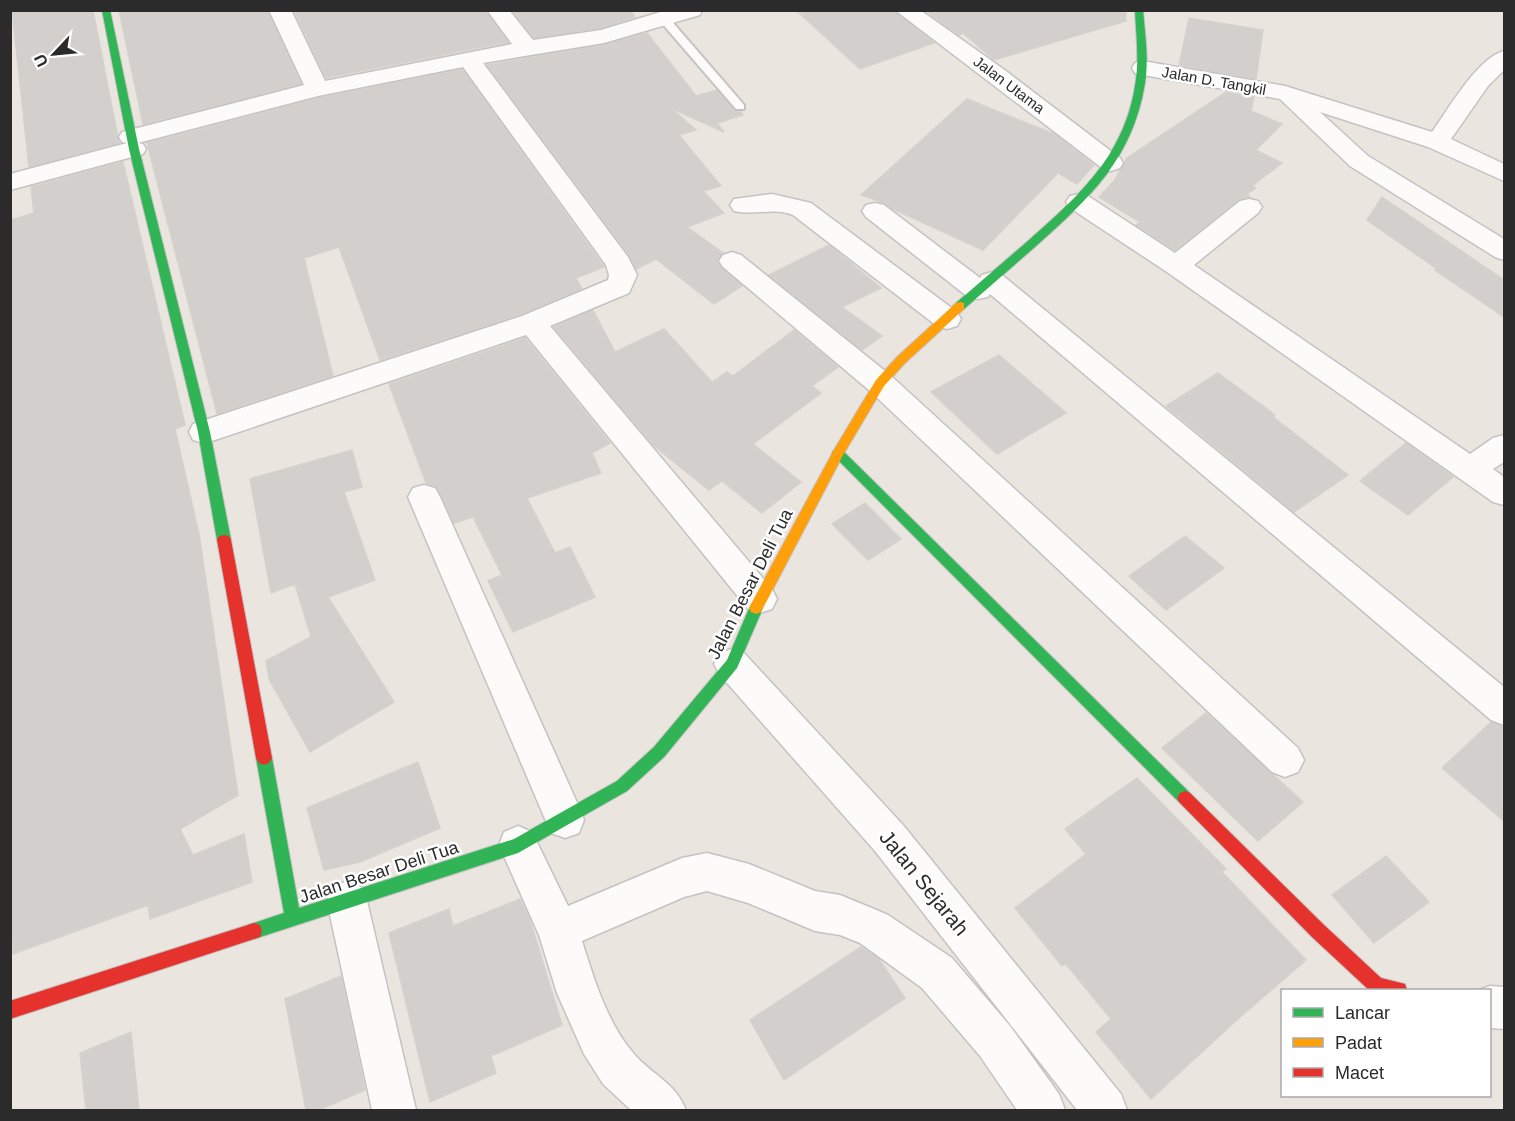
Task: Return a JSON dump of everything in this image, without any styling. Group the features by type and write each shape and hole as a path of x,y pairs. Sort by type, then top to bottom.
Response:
{"street":[{"path":"106,10 133,143 204,432 293,919"},
{"path":"280,10 317,89"},
{"path":"497,10 527,48"},
{"path":"10,182 317,89 527,48 604,36 692,10"},
{"name":"Jalan Utama","path":"905,10 998,76 1111,163"},
{"name":"Jalan Besar Deli Tua","path":"10,1010 518,845 622,786 659,752 732,664 760,599 838,453 880,383 901,360 1038,235 1079,202 1111,163 1132,121 1143,68 1139,10"},
{"path":"1437,142 1480,81 1504,58"},
{"path":"204,432 532,323 619,286 623,275 619,263 468,59"},
{"name":"Jalan D. Tangkil","path":"1143,68 1285,93 1437,142 1504,173"},
{"path":"1285,93 1359,161 1504,251"},
{"path":"743,205 768,200 785,202 802,209 947,319"},
{"path":"1079,202 1176,266 1504,493"},
{"path":"1176,266 1249,207"},
{"path":"875,211 985,285 1504,710"},
{"path":"732,261 880,383 1285,760"},
{"path":"532,323 760,599"},
{"path":"1471,469 1504,446"},
{"path":"838,453 1318,931 1377,986 1394,989"},
{"path":"424,497 565,820"},
{"name":"Jalan Sejarah","path":"732,664 889,838 1105,1110"},
{"path":"518,845 558,931 578,993 599,1039 618,1069 664,1110"},
{"path":"558,931 682,878 707,872 749,884 815,911 840,915 874,929 937,973 995,1041 1043,1110"},
{"path":"347,901 394,1110"}],"lane":[{"path":"664,19 740,107"}],"building":[{"path":"12,10 93,10 119,143 29,167"},
{"path":"119,10 267,10 301,84 143,124"},
{"path":"294,10 485,10 508,42 326,78"},
{"path":"512,10 630,10 635,17 601,28 534,38"},
{"path":"796,10 893,10 934,43 860,69"},
{"path":"925,10 1126,10 1126,21 994,60 963,33 959,35"},
{"path":"1189,18 1263,30 1256,79 1179,65"},
{"path":"647,33 696,96 717,90 734,110 740,111 743,115 717,123 724,132 674,111 696,130 679,135 721,186 703,191 724,213 687,227 723,253 717,262 742,286 714,304 656,259 636,269 630,256 487,65 604,45"},
{"path":"462,69 604,267 576,278 582,289 521,314 380,360 339,247 304,258 333,376 217,414 147,143 319,98"},
{"path":"1226,92 1254,97 1251,111 1282,124 1256,150 1282,163 1252,186 1256,188 1247,194 1250,197 1239,199 1175,250 1136,225 1140,222 1099,197 1114,181 1127,158"},
{"path":"967,99 1054,134 1094,165 1077,184 1058,173 983,250 884,203 861,195"},
{"path":"123,162 185,425 175,429 199,534 238,795 180,829 193,855 244,834 252,882 150,919 148,905 13,954 10,822 10,220 34,213 31,187"},
{"path":"1382,197 1504,280 1504,317 1367,220"},
{"path":"829,245 881,288 842,307 882,336 862,350 769,275"},
{"path":"593,310 615,352 664,329 712,382 727,372 733,376 794,330 838,367 812,386 821,393 753,444 801,482 762,513 722,481 709,490 654,446 554,327"},
{"path":"525,338 610,443 592,453 601,473 527,498 555,553 570,547 595,597 513,632 488,581 502,575 473,517 454,523 437,487 426,483 389,384"},
{"path":"999,355 1066,413 997,454 931,392"},
{"path":"1218,373 1275,415 1273,417 1348,475 1294,512 1166,406"},
{"path":"1406,443 1453,477 1408,515 1360,481"},
{"path":"352,450 362,487 344,492 375,580 328,597 394,702 310,752 269,679 266,661 311,637 295,584 271,593 250,479"},
{"path":"865,503 901,539 868,560 832,524"},
{"path":"1185,536 1224,568 1166,610 1129,576"},
{"path":"1206,713 1303,802 1258,841 1162,748"},
{"path":"1491,722 1504,727 1504,821 1442,768"},
{"path":"418,762 440,828 360,862 324,870 307,808"},
{"path":"1137,778 1226,869 1222,872 1306,960 1151,1099 1096,1032 1111,1019 1065,963 1062,966 1015,908 1086,854 1065,829"},
{"path":"1386,856 1429,902 1374,943 1332,895"},
{"path":"520,899 530,920 562,1025 491,1056 496,1073 430,1102 389,933 449,909 453,926"},
{"path":"861,947 879,959 905,998 784,1080 750,1020"},
{"path":"341,976 365,1090 319,1110 306,1110 285,999"},
{"path":"131,1032 139,1110 86,1110 80,1053"}],"traffic: fast":[{"path":"106,10 134,149 204,432 224,540"},
{"path":"960,306 1078,203 1114,156 1137,101 1142,61 1139,10"},
{"path":"838,453 1185,798"},
{"path":"254,931 518,845 622,786 659,752 732,664 756,608"},
{"path":"264,758 293,919"}],"traffic: slow":[{"path":"756,608 838,453 880,383 901,360 960,306"}],"traffic: jam":[{"path":"224,540 264,758"},
{"path":"1185,798 1318,931 1377,986 1394,989"},
{"path":"10,1010 254,931"}]}
